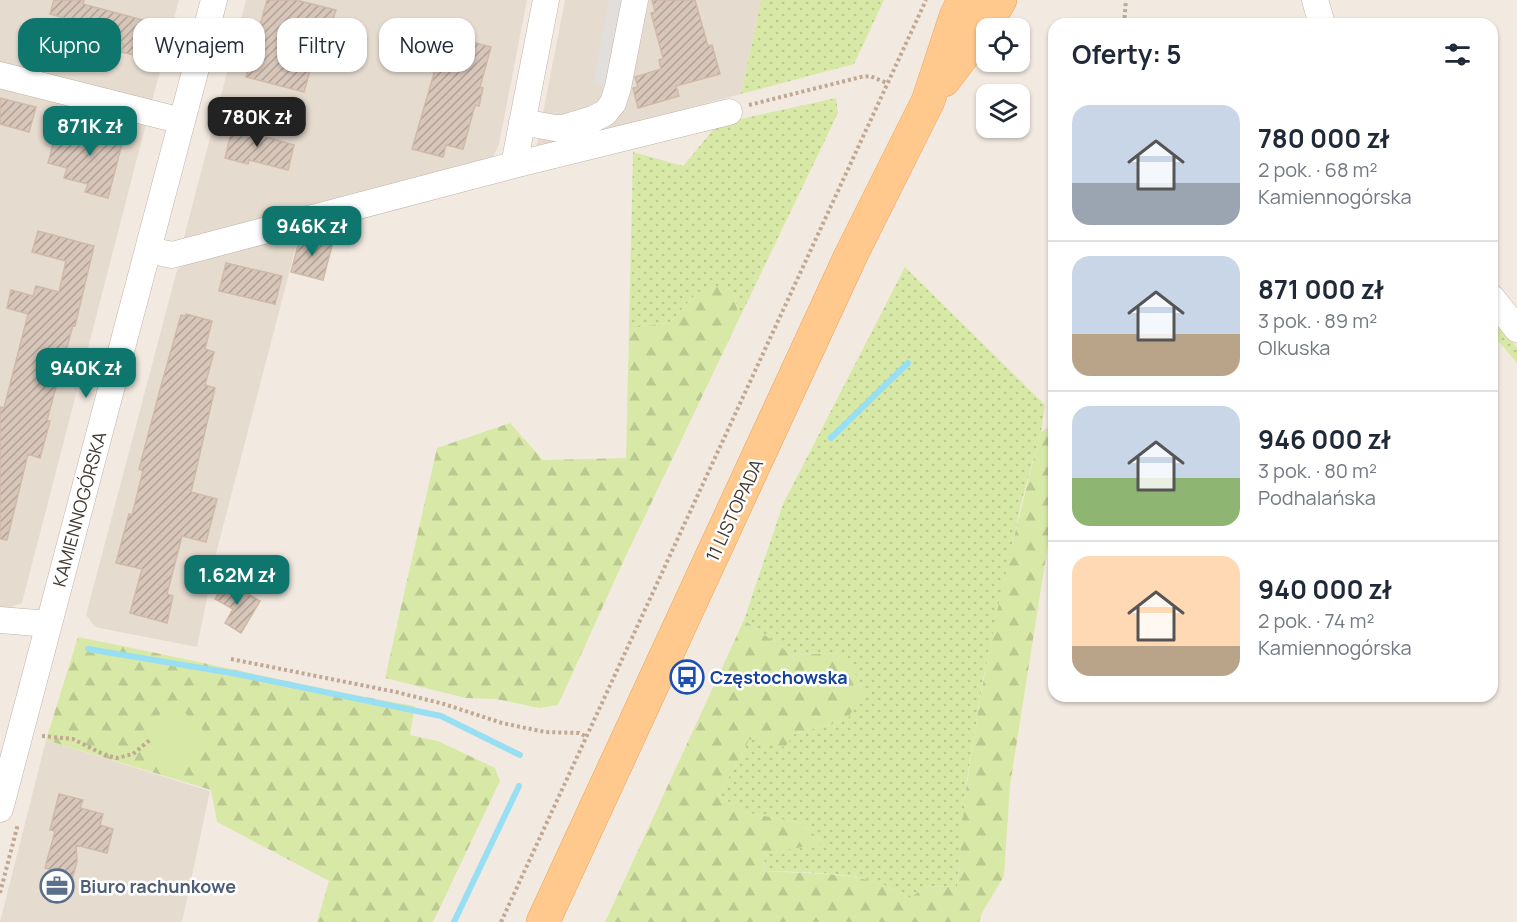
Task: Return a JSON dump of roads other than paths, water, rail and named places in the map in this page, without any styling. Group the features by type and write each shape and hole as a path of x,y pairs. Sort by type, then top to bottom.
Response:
{"main road":[{"name":"11 LISTOPADA","path":"543,922 851,255 928,101 956,16 964,0"},
{"name":"11 LISTOPADA","path":"928,101 984,27 1000,0"}],"street":[{"name":"KAMIENNOGÓRSKA","path":"0,809 49,624 160,253 182,121 214,0"},
{"path":"514,165 546,0"},
{"path":"522,122 563,128 593,119 614,103 635,0"},
{"path":"1315,0 1320,18"},
{"path":"0,75 182,121"},
{"path":"160,253 729,112"},
{"path":"1498,305 1517,329"},
{"path":"0,620 49,624"}],"waterway":[{"path":"831,438 908,363"},
{"path":"88,649 237,674 441,716 520,755"},
{"path":"454,922 519,786"}],"place":[{"name":"Częstochowska","path":"687,677"},
{"name":"Biuro rachunkowe","path":"57,886"}]}
